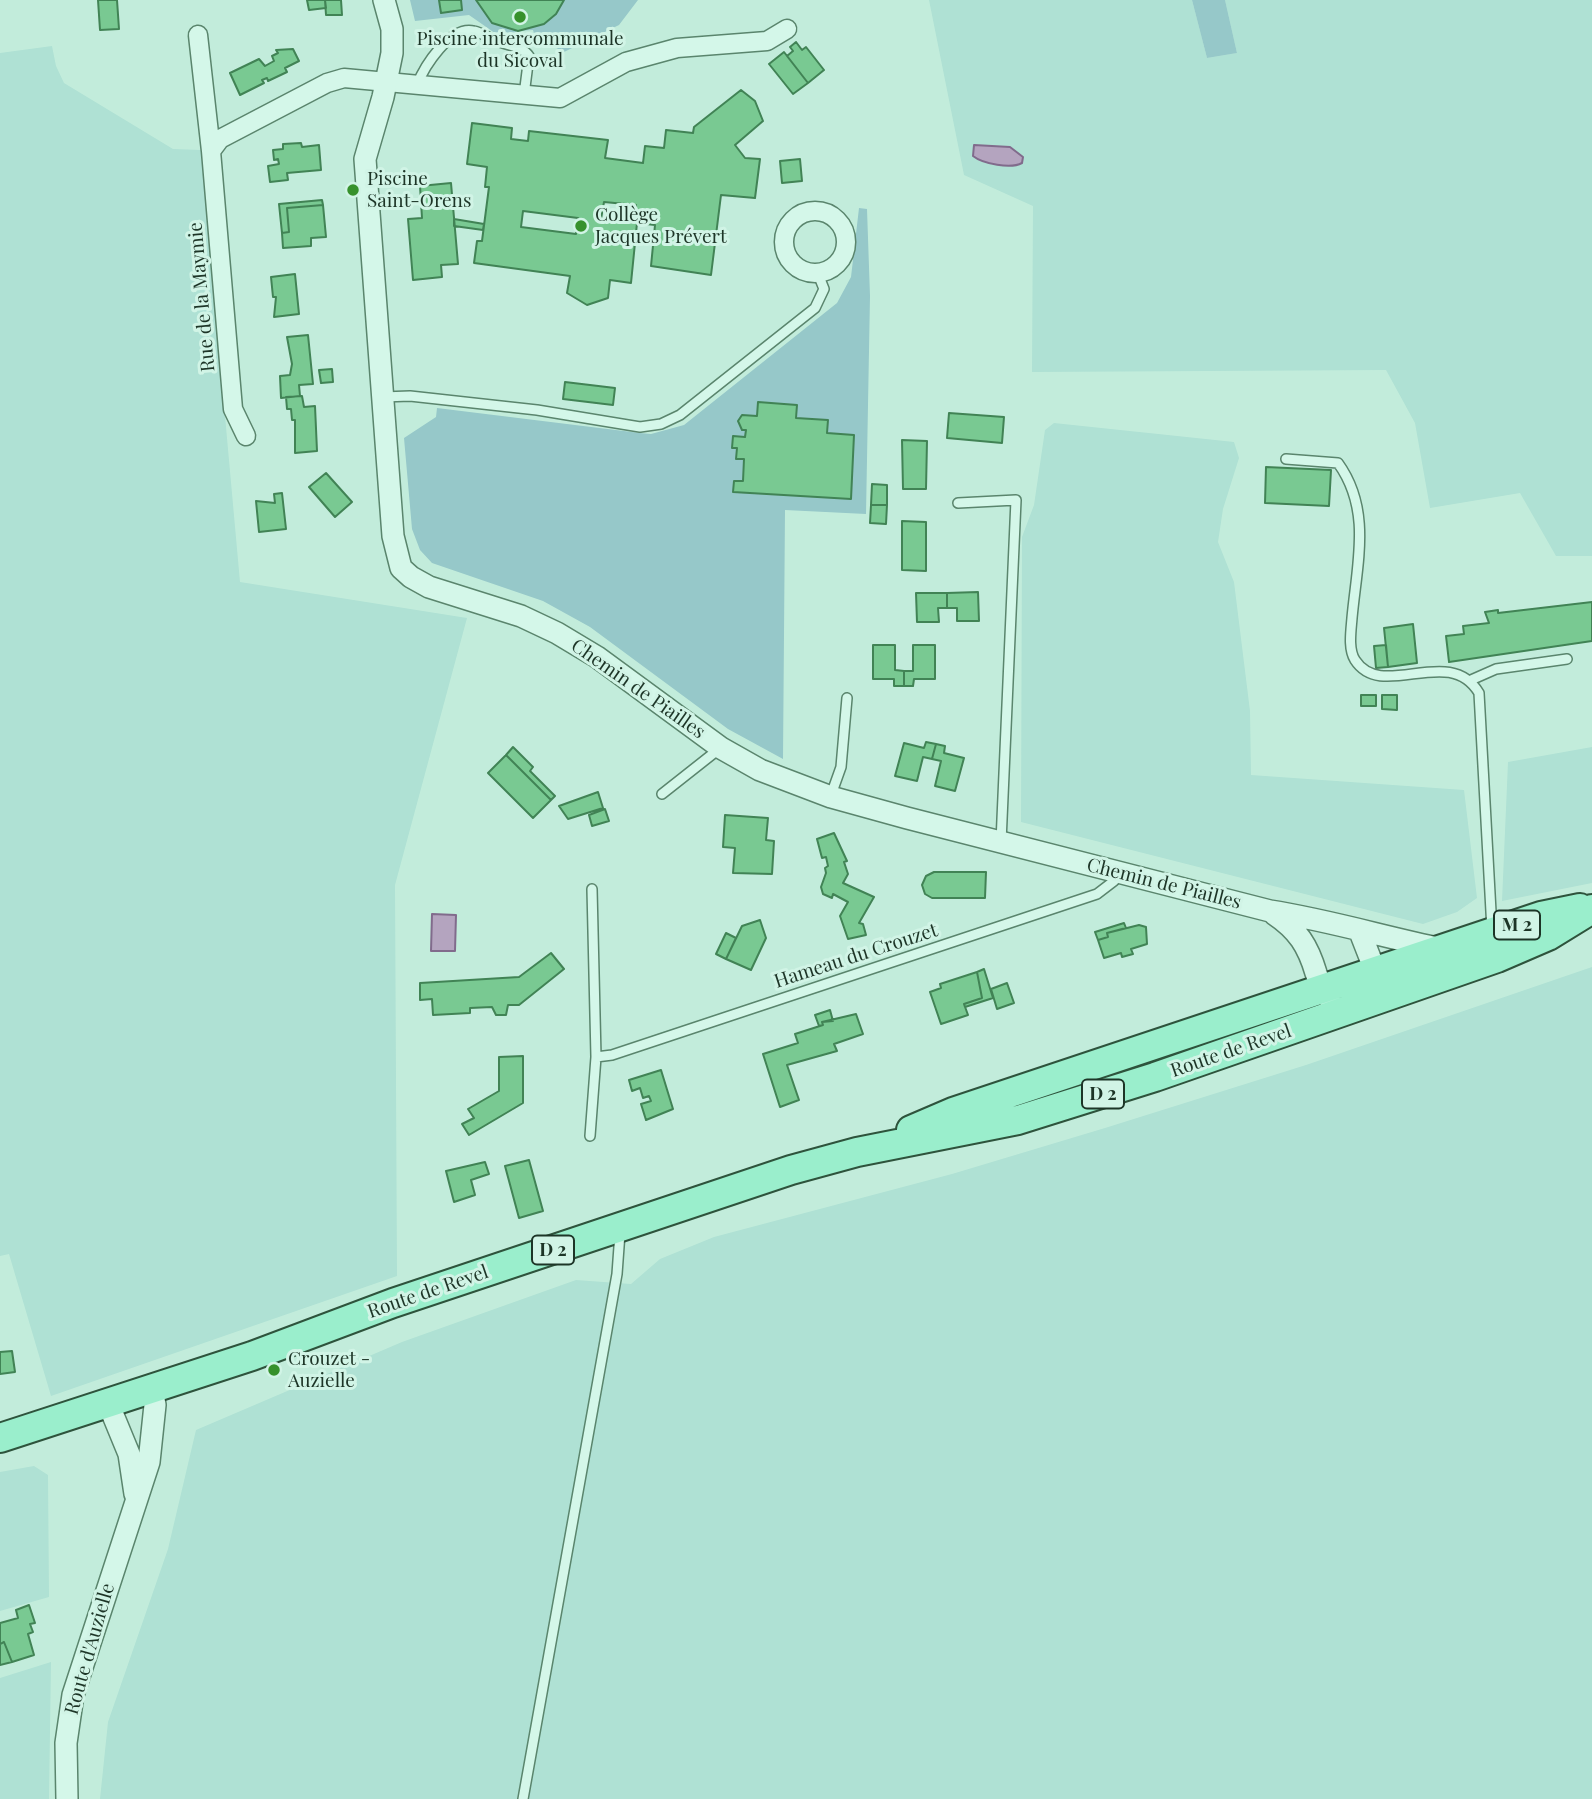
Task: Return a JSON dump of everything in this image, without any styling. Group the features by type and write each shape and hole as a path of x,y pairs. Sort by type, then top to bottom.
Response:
{"main road":[{"name":"Route de Revel","path":"0,1438 252,1356 393,1303 791,1170 857,1152 1018,1120 1350,1010 1495,946 1541,916 1592,907"},
{"name":"Route de Revel","path":"857,1152 953,1112 1444,950 1495,946"}],"street":[{"name":"Chemin de Piailles","path":"384,0 392,29 392,53 365,159 393,536 401,568 411,577 429,587 521,616 557,633 597,657 721,748 760,770 831,797 1270,911 1322,919 1360,932 1444,950"},
{"path":"211,151 227,134 327,83 344,78 523,97 560,98 626,62 677,48 767,41 787,29"},
{"name":"Rue de la Maymie","path":"198,34 233,409 246,436"},
{"name":"Chemin de Piailles","path":"1270,911 1294,927 1306,945 1321,991 1350,1010"},
{"path":"1350,1010 1376,973 1360,932"},
{"name":"Route d'Auzielle","path":"67,1799 66,1743 73,1695 149,1462 155,1405 152,1389"},
{"name":"Route d'Auzielle","path":"108,1403 129,1454 135,1503"}],"lane":[{"path":"417,85 424,68 451,38 464,30 475,31 525,50 529,56 523,97"},
{"path":"382,397 410,396 537,410 640,426 661,424 680,415 815,308 824,289 818,274"},
{"path":"1286,459 1338,463 1350,480 1359,506 1360,525 1351,638 1354,658 1365,671 1378,676 1447,672 1471,680 1479,693 1495,946"},
{"path":"958,503 1016,500 1001,842"},
{"path":"1471,680 1496,669 1567,659"},
{"path":"831,797 841,767 847,698"},
{"path":"662,794 721,748"},
{"name":"Hameau du Crouzet","path":"596,1057 612,1055 1097,894 1114,881 1118,872"},
{"path":"590,1136 596,1057 592,889"},
{"path":"523,1799 617,1275 621,1228"}],"shaded area":[{"path":"410,0 638,0 619,25 564,52 535,37 533,30 516,31 515,39 502,38 469,15 415,21"},
{"path":"929,0 1192,0 1207,58 1237,53 1225,0 1592,0 1592,556 1556,556 1520,493 1430,508 1415,423 1386,370 1032,372 1033,206 964,175"},
{"path":"1192,0 1225,0 1237,53 1207,58"},
{"path":"52,46 56,66 64,83 173,149 201,150 240,582 467,618 395,885 397,1276 51,1396 9,1254 0,1256 0,53"},
{"path":"974,145 1010,147 1023,157 1022,163 1004,166 983,161 973,156"},
{"path":"859,208 867,209 870,296 866,514 785,510 783,759 728,729 590,627 543,601 432,563 420,550 412,529 404,438 436,417 437,408 651,434 684,425 837,303 851,277"},
{"path":"1054,423 1234,442 1239,458 1223,509 1218,542 1234,582 1250,711 1251,775 1464,790 1477,898 1457,912 1423,924 1021,822 1022,537 1034,505 1045,430"},
{"path":"1592,747 1592,883 1502,901 1508,762"},
{"path":"432,914 456,915 455,951 431,951"},
{"path":"1592,967 1592,1799 100,1799 108,1722 168,1549 196,1430 402,1342 576,1280 631,1284 660,1259 714,1237 952,1174 1105,1128 1306,1065"},
{"path":"34,1466 48,1475 49,1597 0,1611 0,1472"},
{"path":"51,1662 49,1799 0,1799 0,1678"}],"building":[{"path":"98,0 117,0 119,29 100,30"},
{"path":"307,0 325,0 326,8 309,10"},
{"path":"325,0 341,0 342,15 326,15"},
{"path":"439,0 461,0 462,10 441,13"},
{"name":"Piscine intercommunale du Sicoval","path":"476,0 564,0 556,14 544,24 518,31 492,23"},
{"path":"796,42 802,50 806,47 824,70 808,83 787,56 793,51 790,47"},
{"path":"293,49 299,61 285,68 287,72 268,81 267,78 262,80 264,83 240,95 230,73 259,59 265,66 274,61 272,56 278,53 276,50"},
{"path":"784,52 808,83 793,94 769,64"},
{"path":"741,90 755,101 763,121 735,145 745,158 760,159 755,198 721,195 711,275 651,266 655,225 637,223 631,283 610,280 608,298 587,305 567,293 570,276 474,263 477,241 482,241 489,187 485,187 487,167 467,164 472,123 512,128 511,139 528,141 529,131 608,140 605,158 643,163 645,146 664,148 666,130 693,133 694,127","holes":["604,202 636,205 634,222 601,219","523,211 578,218 576,234 521,227"]},
{"path":"301,143 302,147 319,145 321,170 287,173 288,180 270,182 268,166 279,164 278,159 274,160 273,150 283,149 283,144"},
{"path":"800,159 802,181 782,183 780,161"},
{"path":"451,183 458,264 441,265 442,277 413,280 408,219 422,218 420,186"},
{"path":"322,200 323,205 287,208 289,232 282,233 279,204"},
{"path":"323,205 326,237 311,238 311,246 283,248 282,233 289,232 287,208"},
{"path":"454,219 484,224 483,230 454,226"},
{"path":"295,274 299,314 274,317 276,297 273,297 271,277"},
{"path":"308,335 313,384 299,385 300,396 281,398 280,376 290,375 292,364 287,337"},
{"path":"332,369 333,382 321,383 319,370"},
{"path":"565,382 615,388 613,405 563,399"},
{"path":"302,396 304,407 315,406 317,451 295,453 295,420 292,420 291,409 287,409 286,397"},
{"path":"758,402 797,405 796,418 828,420 827,433 854,435 851,499 733,492 734,481 743,481 744,459 736,459 737,448 732,448 733,436 745,437 746,430 742,430 738,421 742,415 757,416"},
{"path":"949,413 1004,417 1002,443 947,438"},
{"path":"902,440 927,441 926,489 903,489"},
{"path":"1266,467 1331,470 1329,506 1265,503"},
{"path":"326,473 352,502 335,517 309,487"},
{"path":"872,484 887,485 887,505 871,505"},
{"path":"282,493 286,529 259,532 256,501 275,503 274,494"},
{"path":"871,505 887,505 886,524 870,523"},
{"path":"902,521 926,522 926,571 902,570"},
{"path":"978,592 979,621 957,621 957,608 947,608 947,593"},
{"path":"916,593 947,593 947,608 938,608 939,622 917,622"},
{"path":"1592,602 1592,641 1449,662 1446,636 1464,634 1463,626 1489,623 1485,612 1498,610 1498,613"},
{"path":"1413,624 1417,663 1388,667 1384,628"},
{"path":"873,645 895,645 895,670 904,671 904,686 894,686 894,679 873,679"},
{"path":"913,645 935,645 935,679 914,679 913,686 904,686 904,671 913,671"},
{"path":"1386,645 1388,667 1376,668 1374,646"},
{"path":"1361,695 1376,695 1376,706 1361,706"},
{"path":"1382,695 1397,695 1397,710 1382,709"},
{"path":"926,742 936,744 932,759 923,757 917,781 895,776 904,743 924,748"},
{"path":"936,744 945,746 944,753 964,758 955,791 935,786 941,761 932,759"},
{"path":"513,747 533,767 530,771 555,796 551,800 506,755"},
{"path":"506,755 551,800 533,818 488,773"},
{"path":"598,792 603,808 568,819 559,806"},
{"path":"605,809 609,821 592,826 589,815"},
{"path":"725,815 768,818 766,840 774,841 772,874 733,873 735,848 723,847"},
{"path":"834,833 847,861 844,862 848,874 843,883 874,897 859,923 863,924 866,935 848,939 840,916 848,902 833,894 832,898 823,894 821,887 825,868 828,866 826,857 822,858 817,839"},
{"path":"934,872 986,872 985,898 932,898 925,894 922,885 926,876"},
{"path":"760,920 766,938 751,970 726,959 742,926"},
{"path":"1124,923 1126,928 1107,933 1108,937 1098,940 1095,932"},
{"path":"1139,925 1146,927 1147,944 1131,949 1133,954 1122,957 1121,953 1104,958 1098,940 1108,937 1107,933"},
{"path":"726,933 736,938 726,959 716,954"},
{"path":"551,953 564,969 519,1005 508,1005 506,1015 496,1015 492,1007 470,1008 470,1013 433,1015 432,999 420,1000 420,983 519,977"},
{"path":"984,969 993,998 965,1007 964,1004 982,998 977,972"},
{"path":"977,972 982,998 964,1004 968,1015 941,1024 930,992 941,988 940,984"},
{"path":"1007,983 1014,1003 997,1009 991,989"},
{"path":"830,1010 833,1021 822,1022 823,1025 819,1026 815,1015"},
{"path":"856,1014 863,1034 834,1044 837,1051 787,1065 799,1100 780,1107 763,1054 798,1043 795,1034 823,1025 822,1022"},
{"path":"523,1056 523,1103 469,1135 462,1124 474,1118 468,1109 499,1091 499,1057"},
{"path":"661,1070 673,1109 646,1120 641,1104 651,1101 649,1096 643,1098 640,1088 632,1091 629,1080"},
{"path":"529,1160 543,1211 519,1218 505,1166"},
{"path":"485,1162 489,1174 471,1180 475,1195 454,1202 446,1171"},
{"path":"12,1351 15,1372 0,1374 0,1352"},
{"path":"29,1605 35,1623 30,1624 33,1632 28,1634 34,1655 12,1662 4,1642 0,1644 0,1623 18,1618 16,1610"},
{"path":"4,1642 12,1662 0,1665 0,1644"}],"place":[{"name":"Piscine intercommunale du Sicoval","path":"520,17"},
{"name":"Piscine Saint-Orens","path":"353,190"},
{"name":"Collège Jacques Prévert","path":"581,226"},
{"name":"Crouzet - Auzielle","path":"274,1370"}]}
